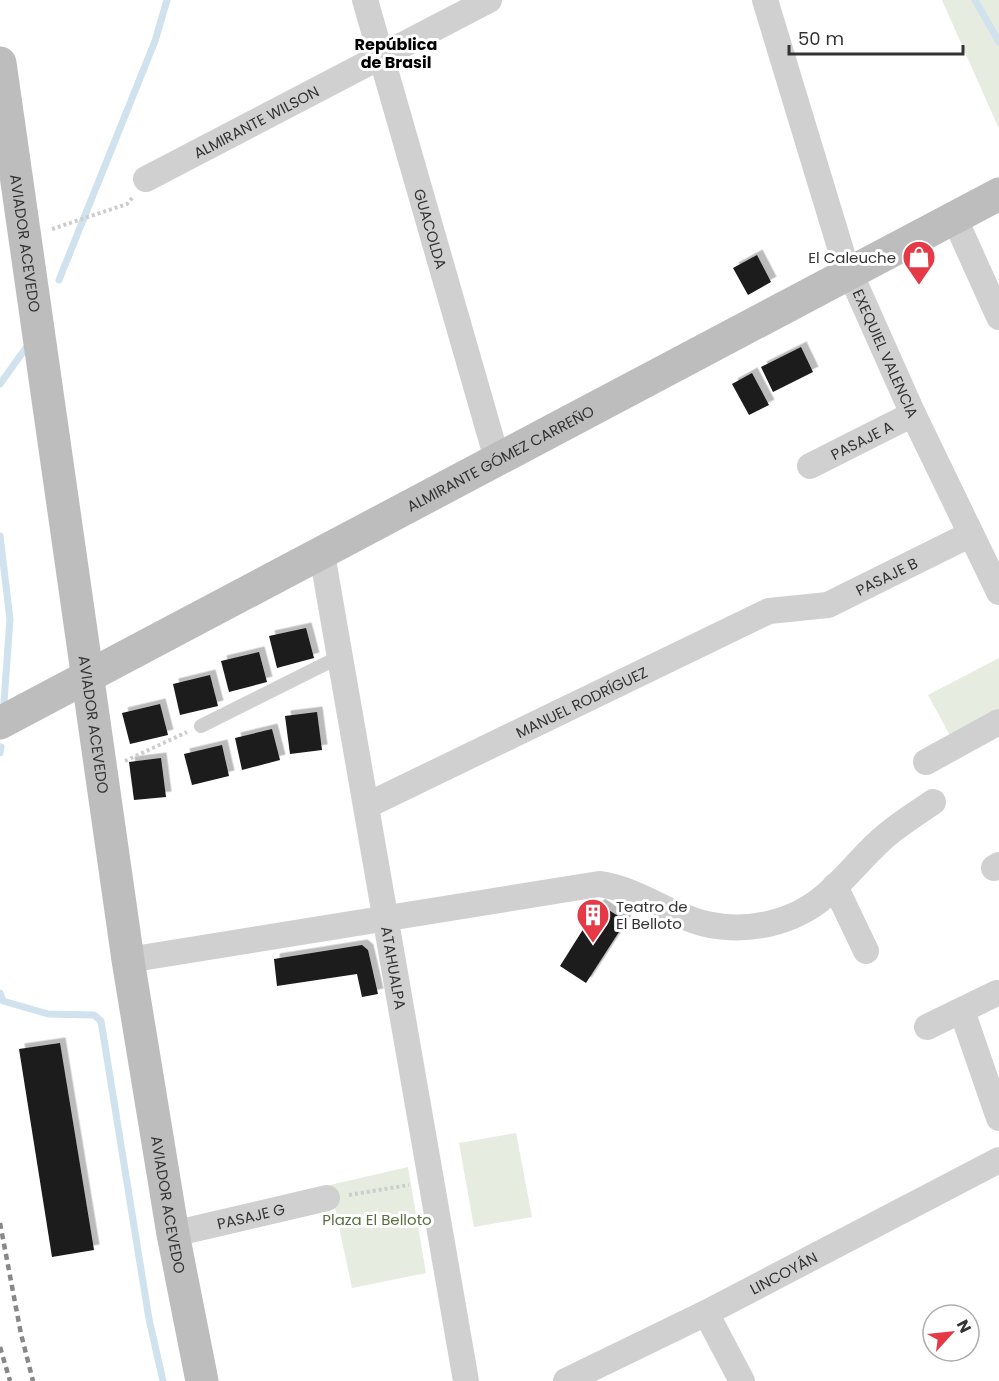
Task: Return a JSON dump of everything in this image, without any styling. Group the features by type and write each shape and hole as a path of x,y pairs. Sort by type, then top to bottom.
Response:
{"main road":[{"name":"AVIADOR ACEVEDO","path":"0,63 128,960 173,1234 202,1381"},
{"name":"ALMIRANTE GÓMEZ CARREÑO","path":"0,723 999,194"}],"street":[{"name":"GUACOLDA","path":"365,0 497,459"},
{"name":"ALMIRANTE WILSON","path":"146,180 489,0"},
{"name":"EXEQUIEL VALENCIA","path":"765,0 849,272 913,414 999,592"},
{"path":"954,217 999,317"},
{"name":"PASAJE A","path":"810,466 913,414"},
{"name":"PASAJE B","path":"798,607 828,605 971,534"},
{"name":"ATAHUALPA","path":"322,554 368,805 429,1181 465,1381"},
{"name":"MANUEL RODRÍGUEZ","path":"368,805 769,610 798,607"},
{"path":"926,762 999,722"},
{"path":"128,960 599,884 616,886 702,923 724,928 756,928 792,916 825,897 883,838 933,802"},
{"path":"835,886 866,951"},
{"path":"927,1027 996,993"},
{"path":"962,1011 999,1118"},
{"name":"LINCOYÁN","path":"566,1381 706,1313 999,1160"},
{"name":"PASAJE G","path":"173,1234 327,1198"},
{"path":"706,1313 742,1381"}],"lane":[{"path":"201,726 341,656"}],"path":[{"path":"26,237 127,204 146,180"},
{"path":"101,771 201,726"},
{"path":"327,1198 429,1181"}],"green space":[{"path":"942,0 999,0 999,129"},
{"path":"999,658 999,713 952,739 928,695"},
{"path":"516,1133 532,1217 474,1227 459,1143"},
{"name":"Plaza El Belloto","path":"408,1167 426,1273 352,1288 330,1185"}],"building":[{"path":"757,255 771,282 748,295 733,268"},
{"path":"801,347 813,372 773,392 761,367"},
{"path":"752,373 769,405 749,415 732,384"},
{"path":"306,628 314,658 277,668 269,636"},
{"path":"259,652 267,682 229,692 221,661"},
{"path":"210,675 218,706 180,715 173,684"},
{"path":"160,704 168,735 130,744 122,713"},
{"path":"317,712 322,750 290,754 285,716"},
{"path":"272,729 280,760 242,770 235,738"},
{"path":"222,745 229,776 192,785 184,754"},
{"path":"161,758 166,797 134,800 129,762"},
{"name":"Teatro de El Belloto","path":"599,904 626,921 586,983 560,966"},
{"path":"362,945 368,950 378,994 362,997 357,974 277,986 274,959"},
{"path":"60,1043 94,1250 52,1257 19,1049"}],"waterway":[{"path":"59,280 155,41 167,0"},
{"path":"975,0 999,42"},
{"path":"0,384 28,345"},
{"path":"0,536 10,619 4,702"},
{"path":"0,753 1,747"},
{"path":"0,993 3,1001 48,1014 94,1015 101,1021 149,1319 163,1381"}],"railway":[{"path":"0,1223 21,1334 33,1381"},
{"path":"0,1347 10,1381"}],"place":[{"name":"El Caleuche","path":"919,286"},
{"name":"Teatro de El Belloto","path":"593,944"}],"district":[{"name":"República de Brasil","path":"396,53"}]}
